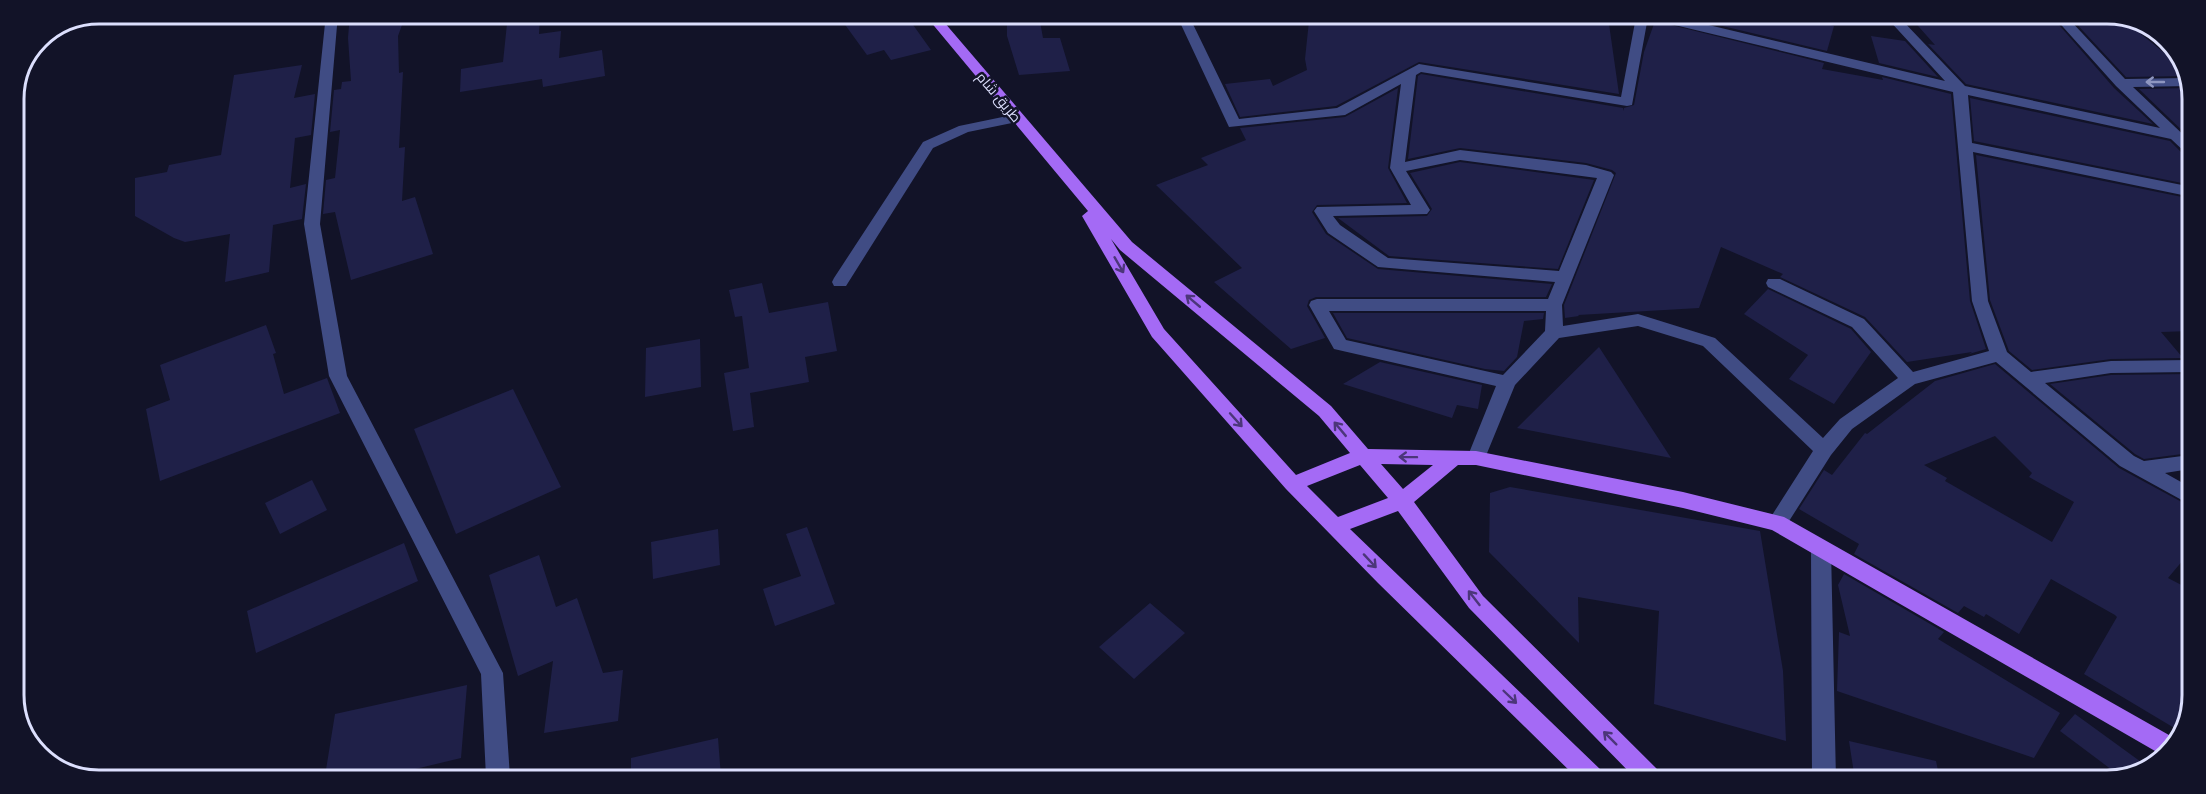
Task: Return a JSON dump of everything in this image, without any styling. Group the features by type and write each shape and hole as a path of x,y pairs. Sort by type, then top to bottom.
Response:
{"main road":[{"name":"طريق شام","path":"939,24 1068,178"},
{"path":"1068,178 1126,246 1325,411 1402,501 1476,602 1642,770"},
{"path":"1068,178 1158,333 1293,484 1385,577 1585,770"},
{"path":"1293,484 1363,456 1476,458 1683,500 1777,524 2164,744"},
{"path":"1337,526 1402,501 1454,458"}],"street":[{"path":"331,24 312,224 338,376 492,673 498,770"},
{"path":"1187,24 1234,124 1340,112 1419,68 1627,102 1640,24"},
{"path":"1687,24 1960,89 2176,136"},
{"path":"1899,24 1960,89 1980,301 1999,355 2127,461 2182,492"},
{"path":"2067,24 2182,142"},
{"path":"1409,74 1397,168 1422,210 1322,211 1334,229 1384,263 1565,277"},
{"path":"2121,82 2180,82"},
{"path":"840,282 928,145 964,129 1017,118"},
{"path":"1964,146 2182,190"},
{"path":"1397,168 1460,155 1586,170 1606,175 1554,305 1554,333"},
{"path":"1774,283 1858,323 1909,379"},
{"path":"1507,382 1340,345 1317,305 1554,305"},
{"path":"1476,458 1507,382 1554,333 1638,320 1709,342 1824,450"},
{"path":"1777,524 1824,450 1846,424 1909,379 1999,355"},
{"path":"2028,379 2111,367 2182,366"},
{"path":"2142,469 2182,463"},
{"path":"1821,549 1824,770"}],"building":[{"path":"349,24 402,24 398,36 399,73 403,72 399,148 405,147 402,201 415,197 433,254 351,280 335,212 323,214 326,180 335,178 340,130 330,132 334,90 341,89 342,82 351,81"},
{"path":"507,24 540,24 539,34 561,31 559,58 602,50 605,76 543,87 542,79 460,92 461,69 503,62"},
{"path":"845,24 912,24 931,50 891,60 884,50 867,55"},
{"path":"1007,24 1040,24 1043,38 1060,38 1070,71 1019,75 1007,36"},
{"path":"1309,24 1609,24 1619,94 1419,62 1336,106 1240,117 1225,84 1270,79 1273,86 1307,70 1305,59"},
{"path":"1654,24 1667,24 1824,63 1822,69 1883,80 1882,77 1951,94 1970,301 1986,349 1969,354 1972,352 1907,362 1865,317 1780,277 1783,274 1721,247 1699,308 1578,315 1565,318 1564,305 1616,173 1586,163 1460,148 1408,159 1418,76 1421,74 1623,108 1623,111 1624,108 1634,105 1644,52"},
{"path":"1714,24 1826,24 1834,26 1827,51"},
{"path":"1916,24 2058,24 2114,88 2153,124 1966,84 1928,44 1935,45"},
{"path":"2077,24 2122,25 2136,30 2170,57 2178,76 2126,77"},
{"path":"1871,36 1905,41 1938,77 1879,63"},
{"path":"302,65 294,98 315,94 311,135 295,138 290,188 306,184 302,219 273,225 269,272 225,282 230,234 185,242 135,216 135,178 167,172 169,165 221,155 234,75"},
{"path":"1398,88 1388,168 1407,203 1317,205 1312,212 1326,234 1378,269 1552,284 1546,297 1316,297 1309,300 1307,306 1325,338 1291,349 1214,282 1242,268 1156,185 1208,165 1201,158 1246,140 1240,128 1345,117"},
{"path":"2181,88 2182,130 2139,89"},
{"path":"1970,98 2170,141 2182,153 2182,183 1974,141"},
{"path":"1976,155 2182,197 2182,331 2161,332 2182,358 2111,359 2032,370 2009,351 1990,300"},
{"path":"1460,162 1594,180 1558,269 1389,256 1338,218 1427,216 1432,209 1410,173"},
{"path":"762,283 769,313 828,302 837,351 805,357 809,382 750,393 754,427 733,431 724,373 749,368 742,316 735,317 729,290"},
{"path":"1768,289 1851,329 1871,352 1834,404 1789,379 1808,355 1744,314"},
{"path":"1333,313 1544,313 1543,319 1524,321 1517,357 1504,371 1485,369 1347,338"},
{"path":"266,325 276,353 273,354 284,394 327,378 340,413 160,481 146,409 170,400 160,365"},
{"path":"700,339 701,387 645,397 646,348"},
{"path":"1599,347 1671,458 1517,428"},
{"path":"1380,362 1482,385 1478,409 1457,405 1452,418 1343,384"},
{"path":"1995,364 2119,468 2182,502 2182,561 2168,578 2182,585 2182,695 2174,728 2084,674 2117,617 2115,615 2051,579 2019,634 1986,614 1984,617 1964,606 1958,613 1854,554 1859,544 1799,509 1824,470 1832,475 1865,433 1867,434 1935,381","holes":["1995,436 2032,473 2029,477 2074,502 2052,542 1945,481 1947,478 1924,465"]},
{"path":"2182,374 2182,454 2144,459 2050,384 2111,375"},
{"path":"513,389 561,487 456,534 414,429"},
{"path":"312,480 327,510 280,534 265,503"},
{"path":"1510,487 1760,531 1783,671 1786,741 1654,704 1659,611 1578,597 1579,643 1489,552 1490,493"},
{"path":"807,527 835,604 775,626 763,589 801,576 786,534"},
{"path":"718,529 720,565 653,579 651,542"},
{"path":"404,543 418,581 256,653 247,611"},
{"path":"539,555 556,607 577,598 603,673 623,670 618,721 544,733 553,661 518,676 489,575"},
{"path":"1844,574 1944,632 1938,639 2060,713 2034,758 1837,691 1839,632 1850,636 1838,585"},
{"path":"1150,603 1185,633 1134,679 1099,647"},
{"path":"467,685 461,758 411,770 326,770 335,714"},
{"path":"2075,714 2141,762 2122,769 2112,770 2060,731"},
{"path":"718,738 720,770 631,770 631,758"},
{"path":"1849,741 1936,761 1938,770 1853,770"}]}
